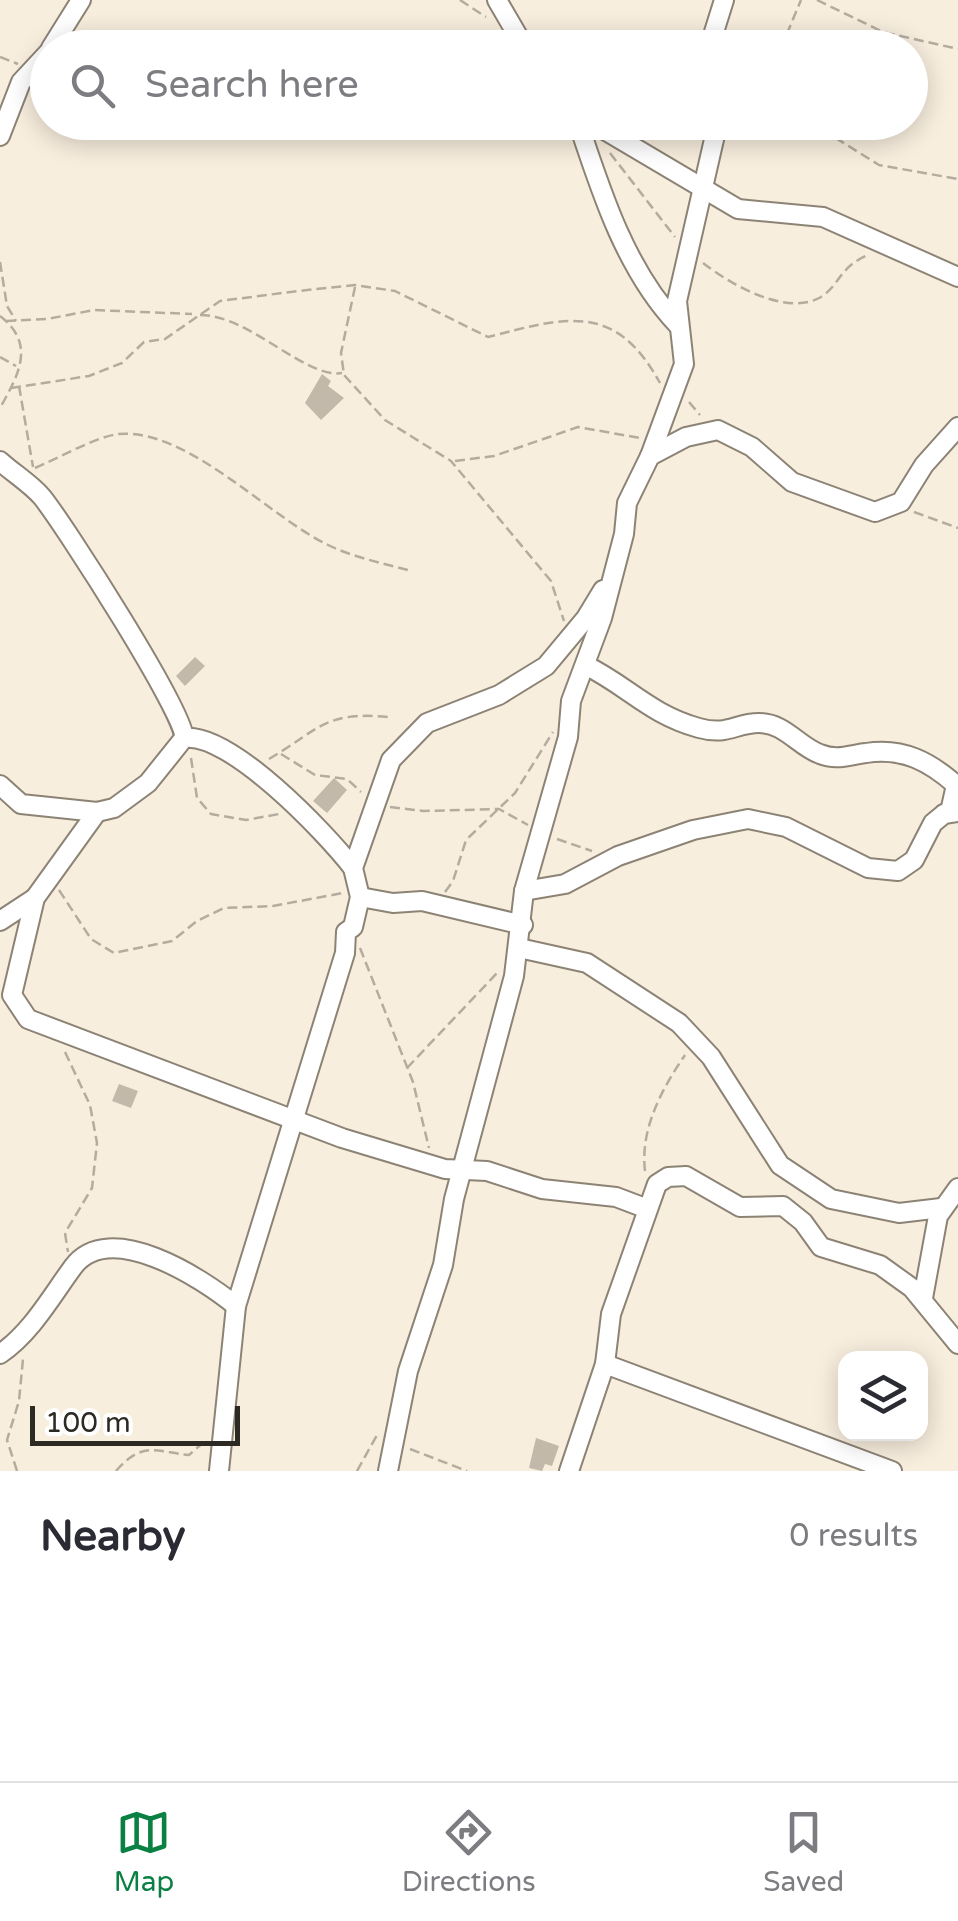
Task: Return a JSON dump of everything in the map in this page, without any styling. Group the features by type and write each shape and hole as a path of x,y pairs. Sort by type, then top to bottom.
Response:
{"street":[{"path":"62,30 81,0"},
{"path":"497,0 514,30"},
{"path":"714,30 724,0"},
{"path":"0,136 21,82 30,72"},
{"path":"593,140 634,266 652,297 677,324"},
{"path":"616,140 738,209 823,216 958,277"},
{"path":"388,1471 408,1371 443,1265 463,1168 518,951 524,891 568,737 571,701 602,618 628,503 678,384 684,353 677,324 677,301 713,140"},
{"path":"653,447 706,430 718,430 752,447 792,482 860,509 886,511 901,502 924,465 958,427"},
{"path":"0,462 41,496 151,667 184,726 186,738"},
{"path":"219,1471 236,1306 345,953 346,932 353,927 360,898 355,871 392,760 420,728 522,684 570,639 612,572"},
{"path":"524,891 547,890 582,878 618,856 693,830 748,820 786,828 857,864 888,873 914,860 927,830 951,813 956,785 924,758 869,752 828,756 776,726 760,723 728,732 704,729 656,714 608,676 584,665"},
{"path":"186,738 220,746 250,765 355,871"},
{"path":"0,785 20,804 96,812 114,808 132,796 186,738"},
{"path":"0,921 35,898 96,812"},
{"path":"35,898 13,1000 28,1020 290,1121 430,1164 498,1173 548,1190 616,1197 645,1208"},
{"path":"360,898 393,903 422,901 523,925"},
{"path":"518,951 586,963 679,1023 751,1114 774,1156 792,1174 836,1201 898,1213 941,1208"},
{"path":"569,1471 605,1364 611,1314 645,1208 657,1184 680,1176 696,1180 740,1208 777,1204 800,1219 821,1248 880,1265 923,1298 958,1344"},
{"path":"923,1298 926,1267 941,1208 958,1188"},
{"path":"0,1354 21,1337 72,1268 91,1253 114,1246 130,1248 181,1272 236,1306"},
{"path":"605,1364 892,1471"}],"path":[{"path":"788,30 801,0"},
{"path":"817,0 882,30"},
{"path":"928,42 958,49"},
{"path":"599,140 688,251 742,288 804,302 825,294 840,272 886,245"},
{"path":"840,140 879,164 958,179"},
{"path":"0,262 7,306 16,321"},
{"path":"355,285 341,354 343,372 385,420 451,461 551,580 570,639"},
{"path":"10,388 89,376 122,364 144,342 165,339 195,315 228,298 263,298 355,285 410,297 488,337 562,318 584,318 629,339 645,356 671,402"},
{"path":"6,321 94,310 221,316 321,371 343,372"},
{"path":"0,316 21,338 18,366 0,408"},
{"path":"0,357 18,366"},
{"path":"678,384 704,420 706,430"},
{"path":"18,385 41,496"},
{"path":"451,461 494,456 578,427 653,447"},
{"path":"34,468 81,451 103,436 132,434 148,438 209,467 326,544 408,570"},
{"path":"901,502 926,519 943,520 958,528"},
{"path":"422,901 449,888 466,840 499,809 569,713 571,701"},
{"path":"250,765 279,753 307,731 339,716 389,717"},
{"path":"186,738 197,798 211,814 246,820 293,808"},
{"path":"279,753 315,774 347,779 366,796"},
{"path":"389,806 423,811 499,809 542,833 580,848 618,856"},
{"path":"52,876 78,924 102,948 114,953 172,940 197,920 224,908 334,896 350,889 355,871"},
{"path":"346,932 367,960 420,1106 430,1164"},
{"path":"406,1069 518,951"},
{"path":"63,1034 66,1060 90,1105 97,1144 92,1188 64,1232 72,1268"},
{"path":"644,1178 642,1153 658,1098 694,1042"},
{"path":"17,1471 7,1440 19,1402 21,1337"},
{"path":"116,1471 127,1459 153,1448 189,1455 202,1447 208,1432"},
{"path":"0,1442 7,1440"},
{"path":"394,1443 467,1471"}],"building":[{"path":"322,374 331,381 328,386 344,398 321,420 305,403"},
{"path":"195,657 205,666 185,686 176,676"},
{"path":"334,778 347,790 327,813 313,801"},
{"path":"119,1084 138,1091 131,1108 112,1101"},
{"path":"536,1438 559,1446 552,1466 545,1464 542,1471 529,1468"}]}
